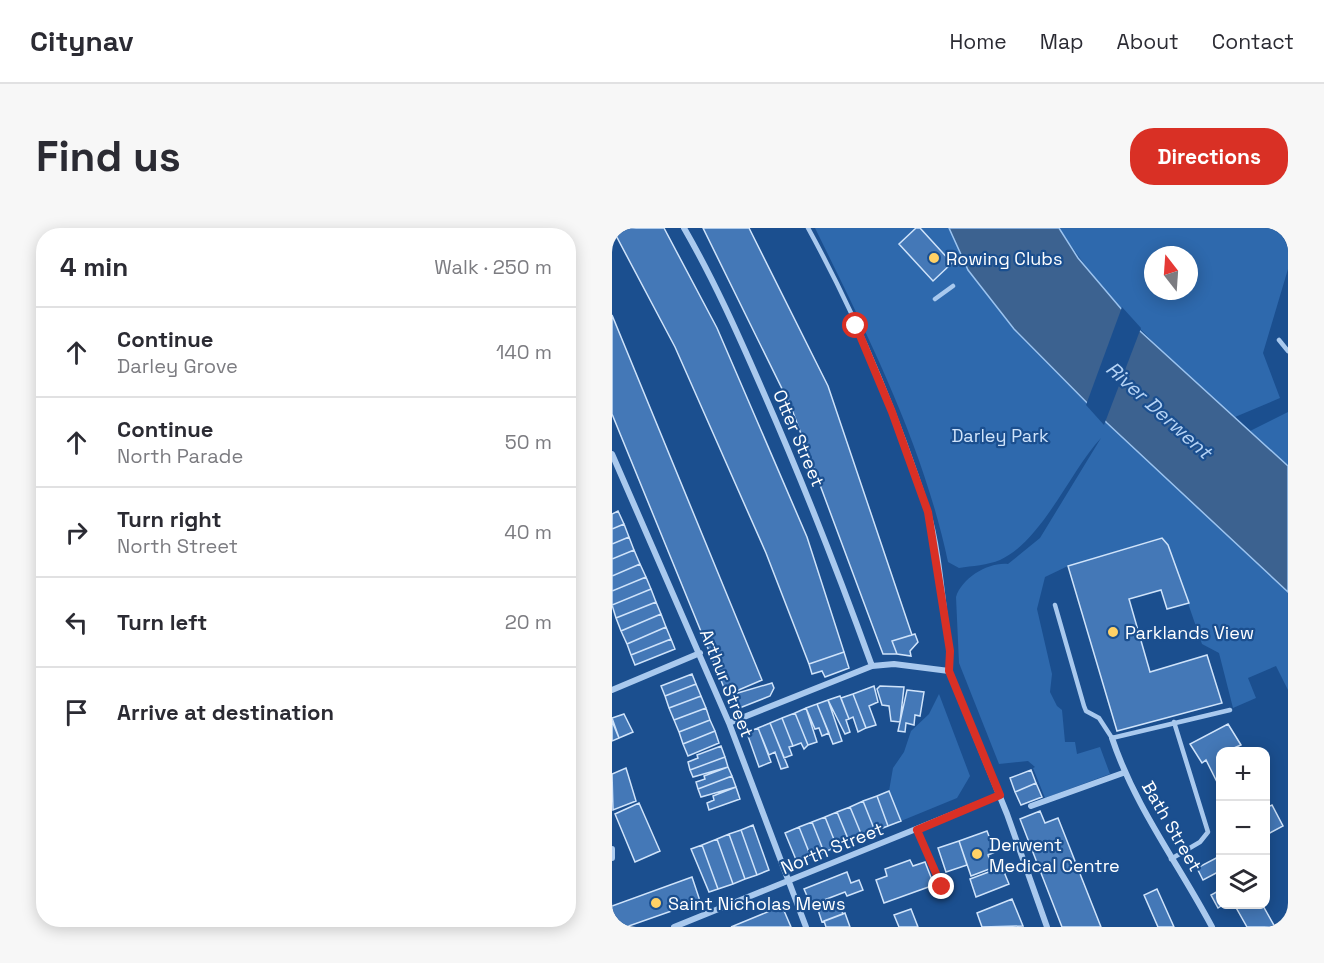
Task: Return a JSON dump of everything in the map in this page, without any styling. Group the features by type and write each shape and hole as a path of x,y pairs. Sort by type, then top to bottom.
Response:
{"street":[{"name":"Otter Street","path":"684,228 716,285 785,441 837,568 872,666"},
{"name":"Arthur Street","path":"612,454 729,723 806,927"},
{"path":"612,690 700,653"},
{"path":"729,723 872,666 894,664 949,671 1000,795 1047,927"},
{"name":"Bath Street","path":"1112,738 1124,773 1171,859 1212,927"},
{"path":"1031,806 1124,773"},
{"name":"North Street","path":"674,927 1000,795"},
{"path":"612,849 612,858"}],"lane":[{"path":"808,228 856,326 892,412 928,512 950,651 949,671"},
{"path":"935,299 952,286"},
{"path":"1279,340 1288,351"},
{"path":"1055,605 1086,711 1099,718 1112,738 1230,710"},
{"path":"1171,859 1200,842 1209,832 1174,722"},
{"path":"917,830 942,887"}],"green space":[{"name":"Darley Park","path":"815,228 949,228 968,270 1014,329 1107,423 1288,592 1288,690 1276,666 1248,678 1256,698 1233,708 1219,653 1202,644 1168,545 1162,538 1157,539 1068,566 1045,577 1037,609 1052,674 1050,692 1057,706 1062,710 1065,742 1075,742 1077,754 1100,747 1110,774 1045,798 1033,768 1035,767 1028,761 999,764 959,663 956,597 964,584 977,573 992,566 1008,564 1040,538 1101,438 1043,521 1015,551 1000,560 980,565 959,568 948,562 924,475 909,433 874,350"},
{"path":"1059,228 1279,228 1288,248 1288,269 1263,353 1280,398 1235,417 1140,329 1098,282"},
{"path":"1288,412 1288,466 1250,431"},
{"path":"939,694 970,776 957,798 901,821 889,791 893,768 904,752 911,731 929,714"}],"water":[{"name":"River Derwent","path":"949,228 1059,228 1078,258 1140,331 1288,466 1288,592 1107,423 1014,329 968,270"}],"pier":[{"path":"1122,307 1141,328 1104,425 1086,405"}],"building":[{"path":"612,228 664,228 717,328 807,537 844,652 809,664 766,553 675,347"},
{"path":"703,228 749,228 828,386 912,635 892,641 897,654 883,654 791,407"},
{"name":"Rowing Clubs","path":"916,228 920,228 952,263 933,281 899,244"},
{"path":"612,315 762,680 727,695 612,414"},
{"path":"618,511 624,524 612,529 612,514"},
{"path":"624,524 629,537 612,544 612,529"},
{"path":"629,537 634,550 612,559 612,544"},
{"name":"Parklands View","path":"1162,538 1168,545 1189,603 1167,609 1161,590 1129,599 1150,672 1207,655 1222,703 1117,731 1068,566"},
{"path":"634,550 640,564 612,576 612,559"},
{"path":"640,564 646,577 612,591 612,576"},
{"path":"646,577 651,589 612,605 612,591"},
{"path":"651,589 656,602 616,618 612,605"},
{"path":"656,602 661,614 621,631 616,618"},
{"path":"661,614 666,627 627,644 621,631"},
{"path":"666,627 671,639 631,655 627,644"},
{"path":"915,634 918,642 910,651 911,656 897,654 892,641"},
{"path":"671,639 675,649 635,665 631,655"},
{"path":"844,652 849,668 825,677 822,671 812,674 809,664"},
{"path":"692,674 696,684 665,696 661,686"},
{"path":"772,683 774,688 770,696 737,709 731,695"},
{"path":"696,684 701,696 669,708 665,696"},
{"path":"874,686 878,702 869,706 876,725 866,728 853,694"},
{"path":"880,686 904,687 900,722 891,721 889,706 882,705 877,689"},
{"path":"907,690 924,692 920,716 915,715 914,725 906,723 905,732 898,731"},
{"path":"853,694 866,728 858,732 853,717 849,719 841,698"},
{"path":"701,696 706,708 674,720 669,708"},
{"path":"840,696 849,719 846,720 850,732 845,734 828,700"},
{"path":"828,700 842,741 833,744 817,704"},
{"path":"817,704 829,733 822,736 819,728 815,729 806,708"},
{"path":"706,708 710,720 679,732 674,720"},
{"path":"806,708 817,742 808,745 795,713"},
{"path":"795,713 808,745 804,749 801,743 793,746 782,718"},
{"path":"624,714 633,732 619,738 612,718"},
{"path":"782,718 793,746 789,747 792,755 784,758 770,723"},
{"path":"710,720 715,731 683,744 679,732"},
{"path":"612,721 619,738 612,741"},
{"path":"770,723 788,767 781,769 775,752 769,755 758,728"},
{"path":"1228,724 1241,745 1216,747 1216,780 1206,760 1202,763 1190,744"},
{"path":"758,728 771,762 759,767 748,736 750,731"},
{"path":"715,731 719,743 688,756 683,744"},
{"path":"721,746 725,757 690,770 688,762 698,758 697,755"},
{"path":"725,757 728,767 693,777 690,770"},
{"path":"728,767 732,776 698,789 696,782 705,779 704,776"},
{"path":"626,768 636,801 613,810 612,774"},
{"path":"1031,770 1036,783 1015,792 1010,778"},
{"path":"732,776 736,787 701,797 698,789"},
{"path":"1036,783 1042,797 1021,805 1015,792"},
{"path":"736,787 740,799 709,810 707,803 714,800 713,796"},
{"path":"889,791 901,821 888,826 877,796"},
{"path":"877,796 888,826 875,831 863,801"},
{"path":"863,801 875,831 862,836 850,807"},
{"path":"639,803 660,851 635,862 615,814"},
{"path":"1272,805 1283,826 1270,833 1270,806"},
{"path":"850,807 862,836 849,841 837,812"},
{"path":"1040,811 1045,823 1058,818 1101,927 1062,927 1020,819"},
{"path":"837,812 849,841 837,847 825,817"},
{"path":"825,817 837,847 824,852 812,822"},
{"path":"812,822 824,852 811,857 799,827"},
{"path":"753,825 769,870 757,875 741,830"},
{"path":"799,827 811,857 797,862 785,833"},
{"path":"741,830 757,875 745,879 729,834"},
{"name":"Derwent Medical Centre","path":"987,831 995,852 988,855 992,868 971,876 959,841"},
{"path":"729,834 745,879 733,884 717,839"},
{"path":"717,839 733,884 718,889 702,845"},
{"path":"959,841 967,865 946,872 938,848"},
{"path":"702,845 718,889 709,892 691,849"},
{"path":"1216,858 1216,873 1203,880 1197,868"},
{"path":"910,860 913,866 925,862 934,885 884,903 876,880 887,876 885,869"},
{"path":"1002,867 1009,884 976,897 970,879"},
{"path":"847,872 851,883 859,880 863,890 847,896 845,892 811,905 804,889"},
{"name":"Saint Nicholas Mews","path":"692,877 700,901 626,927 612,927 612,906"},
{"path":"1157,889 1174,927 1158,927 1144,895"},
{"path":"1216,892 1216,904 1211,895"},
{"path":"1012,899 1023,926 982,927 977,913"},
{"path":"838,902 843,914 822,922 818,910"},
{"path":"782,906 791,927 731,927"},
{"path":"911,909 918,927 899,927 894,915"},
{"path":"1237,909 1265,909 1275,927 1247,927"},
{"path":"845,913 850,927 826,927 824,921"}],"place":[{"name":"Rowing Clubs","path":"934,258"},
{"name":"Parklands View","path":"1113,632"},
{"name":"Derwent Medical Centre","path":"977,854"},
{"name":"Saint Nicholas Mews","path":"656,903"}],"route":[{"path":"856,326 892,412 928,512 950,651 949,671 969,714 1000,795 917,830 942,887"}]}
